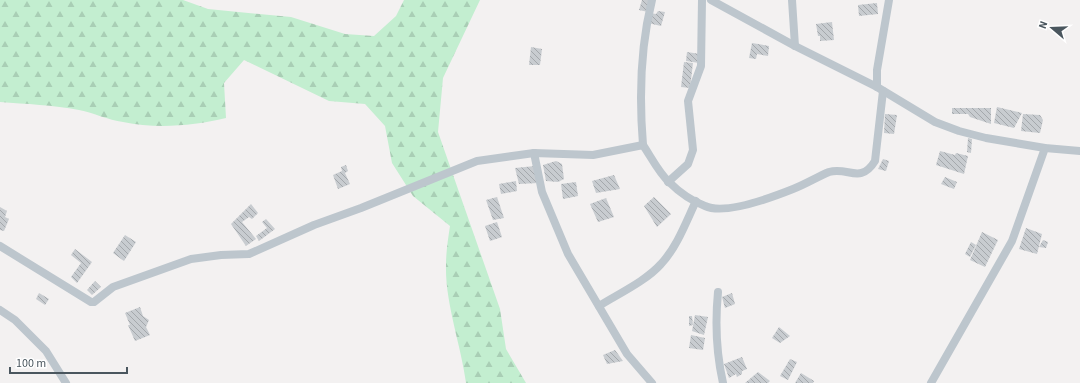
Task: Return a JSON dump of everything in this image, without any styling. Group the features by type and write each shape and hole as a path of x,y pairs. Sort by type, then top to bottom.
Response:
{"street":[{"path":"652,0 646,26 641,67 640,105 643,145 668,182 696,202 706,207 728,208 748,205 794,189 831,172 861,174 869,170 875,161 880,89 877,70 889,0"},
{"path":"668,182 688,164 693,150 688,101 701,66 702,0"},
{"path":"711,0 795,46 880,89 936,122 959,131 1045,148 1080,151"},
{"path":"792,0 795,46"},
{"path":"0,246 86,300 94,302 113,287 190,259 221,255 249,254 314,224 361,208 477,161 534,153 593,155 643,145"},
{"path":"931,383 1012,241 1045,148"},
{"path":"534,153 542,192 568,254 627,354 652,383"},
{"path":"599,306 650,274 662,264 672,249 696,202"},
{"path":"718,292 716,336 718,362 723,383"},
{"path":"0,310 15,320 46,351 66,383"}],"green space":[{"path":"0,0 183,0 208,9 291,17 345,34 374,36 396,16 404,0 480,0 443,78 438,132 500,309 506,349 526,383 466,383 446,279 446,255 450,226 413,196 392,163 385,126 365,104 329,101 244,60 224,83 226,118 201,123 174,126 136,124 117,121 85,111 69,108 0,102"}],"building":[{"path":"642,0 648,0 648,12 639,10"},
{"path":"877,3 878,14 859,16 858,5"},
{"path":"658,11 665,12 661,26 648,23 650,13 656,14"},
{"path":"832,22 834,40 820,41 816,24"},
{"path":"752,43 769,46 768,56 757,54 756,59 749,58"},
{"path":"531,47 542,49 540,65 529,65"},
{"path":"687,52 700,54 699,63 686,61"},
{"path":"684,62 693,63 690,88 681,87"},
{"path":"997,107 1022,113 1014,128 994,123"},
{"path":"952,108 991,108 991,124 970,117 968,114 952,114"},
{"path":"885,114 897,115 894,134 884,133"},
{"path":"1023,114 1040,115 1043,120 1040,133 1021,131"},
{"path":"968,138 972,139 971,153 967,152"},
{"path":"940,151 955,155 956,153 968,156 964,174 936,165"},
{"path":"883,159 889,161 886,171 878,169"},
{"path":"556,161 562,164 564,179 558,182 546,181 543,165"},
{"path":"346,165 348,171 345,173 350,184 338,189 333,175 342,171 341,167"},
{"path":"535,166 539,183 519,184 515,168"},
{"path":"614,175 620,189 596,193 592,181"},
{"path":"945,177 957,182 954,189 941,184"},
{"path":"516,181 517,191 501,194 499,184"},
{"path":"576,182 578,196 563,199 561,184"},
{"path":"497,197 504,218 493,220 486,200"},
{"path":"654,197 671,214 657,227 644,206"},
{"path":"606,198 614,217 598,222 590,204"},
{"path":"251,204 258,213 252,219 249,217 242,222 256,239 246,246 231,224"},
{"path":"0,207 7,211 5,217 9,219 4,231 0,230"},
{"path":"266,219 275,229 259,241 256,236 267,228 262,222"},
{"path":"497,222 502,237 490,241 485,226"},
{"path":"1026,228 1042,234 1037,254 1019,249"},
{"path":"982,232 998,240 985,267 970,260"},
{"path":"125,235 136,242 124,261 113,253"},
{"path":"1043,240 1048,242 1046,248 1039,247"},
{"path":"971,242 976,245 970,257 965,254"},
{"path":"75,249 92,262 77,283 71,277 81,263 71,255"},
{"path":"95,281 101,287 92,295 87,290"},
{"path":"39,293 49,299 45,305 36,299"},
{"path":"732,293 735,304 725,308 722,297"},
{"path":"140,307 143,316 149,320 146,327 150,335 135,341 128,325 130,325 125,313"},
{"path":"695,315 708,317 704,335 692,331"},
{"path":"689,316 692,316 693,325 689,326"},
{"path":"779,327 790,336 780,343 772,338"},
{"path":"691,335 705,338 703,350 689,348"},
{"path":"615,350 623,361 607,364 603,355"},
{"path":"742,357 747,369 742,371 742,374 737,377 736,374 729,378 724,364"},
{"path":"790,359 797,362 788,380 780,376"},
{"path":"758,372 770,381 768,383 745,383"},
{"path":"801,373 814,381 813,383 795,383"}]}
